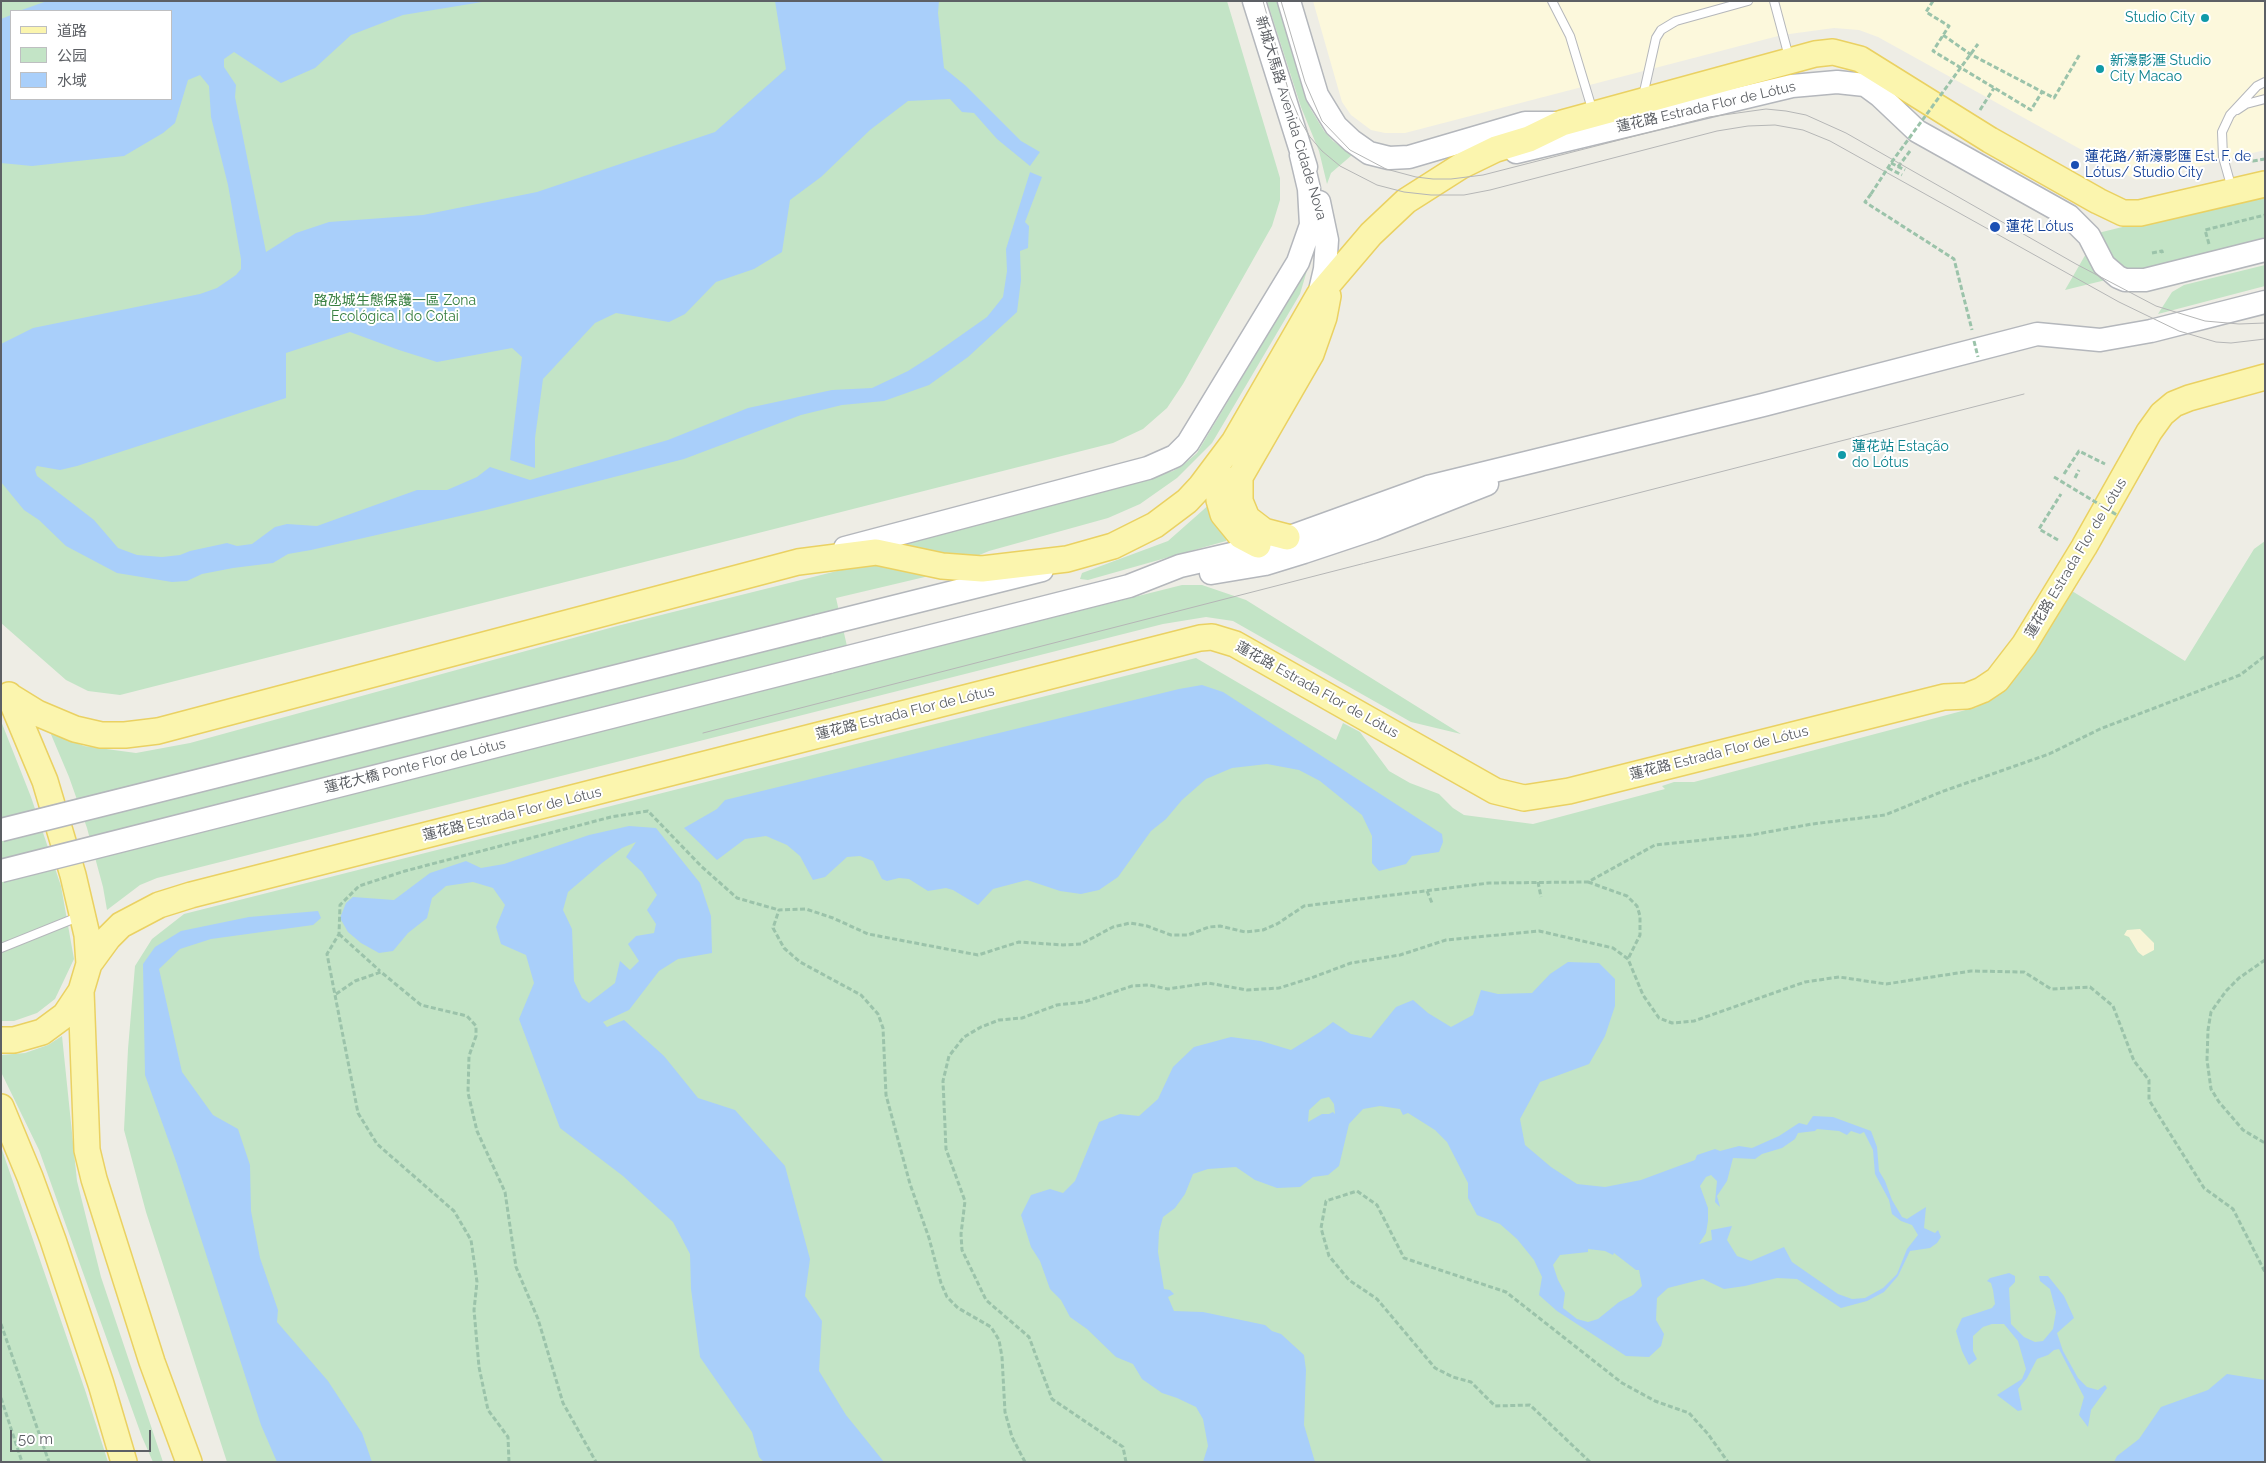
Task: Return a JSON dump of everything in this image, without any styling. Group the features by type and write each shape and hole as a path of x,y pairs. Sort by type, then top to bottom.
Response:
{"main road":[{"name":"新城大馬路 Avenida Cidade Nova","path":"1254,1 1302,155 1319,202 1327,240 1326,287"},
{"path":"1289,1 1317,95 1336,126 1369,153 1389,158 1410,157 1525,123 1562,123"},
{"name":"蓮花路 Estrada Flor de Lótus","path":"798,562 876,552 923,563 982,569 1067,559 1113,546 1155,525 1187,501 1218,466 1326,287 1384,220 1406,201 1462,166 1496,149 1530,139 1562,123 1790,60 1834,52 1860,59 1990,140 2098,201 2123,213 2140,214 2265,184"},
{"name":"蓮花路 Estrada Flor de Lótus","path":"1496,149 1512,153 1792,86 1837,82 1865,85 1880,96 1917,131 2068,216 2089,236 2104,264 2118,277 2125,280 2145,280 2265,250"},
{"path":"6,691 37,714 75,729 92,733 125,735 158,731 1148,468 1175,456 1197,428 1298,262 1311,225 1309,189 1302,155"},
{"path":"1287,537 1264,530 1247,518 1240,501 1240,477 1311,354 1324,317 1326,287"},
{"path":"1129,586 1180,566 1262,547 1428,487 1538,461 2037,334 2100,340 2135,334 2265,302"},
{"name":"蓮花路 Estrada Flor de Lótus","path":"89,964 108,938 122,925 159,905 1200,638 1212,637 1235,644 1495,791 1524,798 1569,791 1944,697 1966,696 1982,690 1997,680 2024,645 2084,547 2155,422 2162,414 2174,404 2189,398 2265,378"},
{"path":"1129,586 1238,568 1288,556 1412,515 1538,461"},
{"path":"1218,466 1219,500 1223,514 1241,536 1262,547"},
{"path":"1,830 1040,571 1067,559"},
{"name":"蓮花大橋 Ponte Flor de Lótus","path":"1,871 1129,586"},
{"path":"6,691 45,781 83,916 87,934 89,964 82,991 88,1150 94,1179 152,1362 179,1462"},
{"path":"1,1040 14,1040 42,1032 65,1015 82,991"},
{"path":"1,1107 30,1177 101,1384 124,1462"},
{"path":"152,1362 189,1462"},
{"path":"101,1384 135,1462"}],"lane":[{"path":"1552,1 1570,36 1594,114"},
{"path":"1642,100 1656,38 1662,30 1676,21 1748,1"},
{"path":"1774,1 1790,60"},
{"path":"2233,191 2223,157 2222,132 2230,115 2247,96 2265,82"},
{"path":"2230,115 2246,104 2265,99"},
{"path":"1,948 46,928 83,916"}],"path":[{"path":"1933,1 1926,12 1949,26 1933,51 2031,110 2042,92"},
{"path":"1943,35 1970,54 2054,98 2080,54"},
{"path":"1978,44 1891,162 1872,194 1865,202 1954,259 1978,357"},
{"path":"2223,157 2243,153 2247,159 2253,162 2265,159"},
{"path":"1898,167 1903,160"},
{"path":"1891,162 1905,170"},
{"path":"1888,168 1902,175"},
{"path":"2209,247 2205,230 2265,215"},
{"path":"2152,253 2162,251 2164,258 2156,260"},
{"path":"2064,474 2079,451 2105,464"},
{"path":"2075,478 2079,470"},
{"path":"2054,477 2117,514"},
{"path":"2058,540 2039,530 2061,494"},
{"path":"1588,882 1654,845 1751,835 1812,824 1885,815 1941,792 2049,754 2100,728 2240,675 2265,656"},
{"path":"509,1462 508,1437 488,1410 478,1367 474,1310 477,1282 471,1240 454,1211 377,1144 358,1113 346,1060 336,994 327,954 338,934 340,905 358,886 405,870 602,819 648,811 701,866 737,898 779,910 806,909 833,918 868,934 978,955 1019,942 1063,945 1081,944 1113,927 1130,924 1147,926 1171,935 1188,935 1209,927 1220,926 1245,932 1263,930 1277,924 1304,906 1489,883 1588,882 1628,896 1637,906 1640,916 1640,935 1628,959"},
{"path":"1538,882 1541,898"},
{"path":"1427,891 1432,903"},
{"path":"779,910 773,928 784,948 800,962 861,995 878,1014 883,1028 886,1095 910,1184 941,1283 947,1297 958,1308 991,1327 999,1340 1002,1357 1005,1412 1012,1437 1025,1462"},
{"path":"1126,1462 1122,1447 1052,1399 1029,1337 986,1300 962,1250 961,1234 965,1201 946,1149 944,1081 949,1056 964,1037 981,1027 999,1020 1022,1018 1058,1005 1084,1002 1132,986 1149,985 1168,989 1208,983 1247,990 1279,988 1351,962 1400,955 1446,940 1538,932 1613,948 1628,959 1643,994 1659,1018 1672,1023 1694,1021 1805,982 1839,977 1886,984 1971,971 2024,972 2051,989 2090,987 2113,1006 2134,1061 2149,1080 2149,1100 2204,1188 2233,1209 2265,1272"},
{"path":"338,934 380,972 421,1005 467,1016 476,1026 476,1036 469,1056 468,1093 478,1131 505,1192 516,1267 538,1319 564,1403 596,1462"},
{"path":"2265,960 2239,978 2226,990 2212,1012 2208,1030 2208,1060 2211,1089 2219,1102 2243,1130 2265,1143"},
{"path":"336,994 355,981 380,972"},
{"path":"1590,1462 1530,1405 1495,1406 1471,1382 1453,1377 1435,1368 1377,1299 1349,1280 1329,1256 1321,1228 1326,1201 1357,1190 1377,1205 1404,1258 1506,1292 1622,1383 1655,1401 1689,1413 1708,1434 1728,1462"},
{"path":"1,1324 49,1462"},
{"path":"1,1398 22,1462"}],"shaded area":[{"name":"新濠影滙 Studio City Macao","path":"1313,1 2265,1 2265,150 2136,180 1878,37 1859,30 1834,28 1782,35 1405,133 1385,133 1371,130 1351,115 1342,102"}],"green space":[{"name":"路氹城生態保護一區 Zona Ecológica I do Cotai","path":"1,1 1227,1 1280,178 1280,200 1272,226 1183,384 1167,408 1143,429 1113,443 120,695 88,691 66,680 1,623"},
{"path":"1267,1 1279,1 1310,108 1324,131 1333,141 1352,155 1331,173 1327,184 1319,151 1301,107"},
{"path":"2265,192 2265,241 2065,290 2098,233"},
{"path":"2265,265 2265,286 2158,314 2172,292 2184,285"},
{"path":"1308,267 1300,294 1212,443 1177,478 1140,504 1108,518 989,551 929,576 836,598 852,668 1182,585 1202,585 1246,600 1461,734 1411,722 1233,621 1206,617 1163,624 157,878 140,885 107,910 103,887 87,828 69,777 50,732 84,746 136,753 190,743 617,626 861,565 911,541 1173,471 1197,453"},
{"path":"1211,503 1228,537 1226,541 1088,580 1080,579 1082,573 1168,541"},
{"path":"2265,541 2265,1462 227,1462 146,1212 124,1130 135,966 152,939 184,914 1196,658 1336,740 1343,723 1360,732 1389,771 1410,783 1439,794 1453,808 1464,815 1533,824 1665,789 1662,786 1674,782 1694,782 1977,707 2011,679 2072,591 2185,661 2254,549"},
{"path":"1,721 31,797 61,886 74,959 55,999 37,1013 14,1021 1,1021"},
{"path":"62,1036 77,1181 101,1277 163,1462 153,1462 142,1437 39,1150 1,1072 1,1055 25,1053 48,1045"},
{"path":"1,1147 86,1393 108,1462 1,1462"}],"sand":[{"path":"2140,929 2154,943 2154,950 2143,956 2138,952 2129,937 2124,935 2127,930"}],"water":[{"path":"47,1 488,1 403,15 351,35 315,68 281,83 234,52 224,59 224,67 236,85 235,97 266,252 296,233 329,222 423,215 537,192 715,132 786,69 775,1 939,1 938,13 944,68 966,86 1021,141 1040,152 1030,166 997,139 974,113 962,112 950,99 908,101 870,130 821,177 790,200 782,252 754,269 716,282 685,314 669,322 616,313 595,323 543,379 535,438 535,468 510,460 522,357 512,348 437,362 350,332 286,353 286,398 77,466 60,470 37,466 35,470 37,476 94,520 118,548 137,555 162,557 180,555 227,543 237,546 252,544 275,527 287,524 317,526 417,490 447,490 477,477 490,467 530,480 668,440 748,408 832,390 872,388 908,371 933,355 987,317 1003,297 1007,271 1006,249 1030,172 1042,177 1025,222 1029,226 1028,248 1020,251 1021,280 1017,312 968,357 929,385 884,401 842,405 801,415 684,459 486,510 288,554 273,563 202,574 187,581 172,582 117,573 66,546 39,520 24,510 1,482 1,344 33,328 200,294 217,288 236,275 241,269 241,259 228,185 211,117 209,86 200,75 188,80 175,123 163,133 124,156 32,166 1,163 1,19 10,15 10,100 172,100 172,10 22,10"},
{"path":"1202,685 1223,692 1442,834 1443,842 1439,852 1412,856 1406,864 1379,871 1372,863 1372,836 1362,815 1320,781 1299,770 1267,764 1232,768 1206,779 1182,800 1166,819 1151,831 1118,877 1099,890 1081,894 1060,891 1027,880 993,889 978,905 953,890 946,888 928,891 909,879 899,878 887,881 882,879 873,861 860,856 847,857 825,877 813,880 800,856 787,845 766,836 745,839 717,860 684,828 717,809 725,800 1179,689"},
{"path":"629,826 656,828 700,883 711,916 712,953 678,959 659,971 629,1010 603,1022 607,1027 624,1020 664,1056 698,1098 735,1110 785,1166 810,1259 805,1296 822,1321 819,1371 846,1415 884,1462 764,1462 759,1457 752,1432 700,1357 691,1289 690,1254 673,1222 623,1176 560,1128 519,1019 534,983 526,955 501,944 496,927 505,905 493,888 473,882 446,886 432,898 427,918 408,933 393,951 379,953 361,943 348,932 340,918 346,903 353,897 394,900 430,873 466,861 481,868 504,864 589,835","holes":["636,842 626,857 642,872 657,895 647,910 656,924 654,933 636,936 628,944 639,961 630,970 620,961 615,983 589,1003 582,998 574,981 572,929 563,910 568,892 622,848"]},
{"path":"318,911 321,918 313,925 211,939 180,949 159,969 182,1072 213,1115 238,1129 250,1165 251,1211 260,1258 278,1310 277,1322 328,1381 362,1433 372,1462 277,1462 261,1425 177,1164 145,1075 143,964 155,947 181,931 249,917"},
{"path":"1568,962 1599,963 1615,979 1615,1006 1605,1036 1589,1064 1540,1082 1520,1119 1525,1145 1551,1167 1577,1184 1605,1187 1641,1180 1695,1160 1697,1155 1715,1149 1720,1151 1739,1146 1752,1148 1779,1136 1799,1123 1807,1125 1813,1116 1833,1117 1871,1131 1877,1147 1879,1171 1902,1217 1907,1219 1926,1207 1924,1228 1935,1233 1938,1230 1941,1237 1937,1243 1930,1248 1910,1251 1898,1276 1884,1292 1867,1301 1841,1308 1797,1279 1777,1278 1724,1289 1703,1279 1668,1288 1657,1298 1656,1320 1664,1334 1661,1346 1649,1357 1626,1356 1557,1311 1539,1295 1542,1277 1534,1260 1517,1239 1500,1224 1477,1215 1468,1198 1468,1183 1447,1142 1435,1130 1408,1113 1403,1115 1400,1109 1380,1106 1363,1109 1349,1124 1339,1166 1328,1175 1313,1177 1300,1187 1277,1188 1255,1180 1236,1167 1208,1169 1193,1174 1185,1194 1175,1208 1163,1217 1159,1232 1158,1252 1164,1289 1170,1290 1174,1294 1168,1297 1174,1311 1203,1312 1265,1325 1272,1331 1281,1334 1304,1355 1306,1370 1304,1425 1315,1462 1203,1462 1208,1446 1203,1419 1196,1407 1162,1393 1142,1379 1133,1364 1116,1357 1087,1329 1070,1317 1061,1300 1050,1289 1040,1261 1031,1247 1021,1215 1031,1195 1050,1189 1063,1193 1075,1181 1099,1122 1120,1114 1139,1116 1158,1099 1173,1067 1194,1047 1231,1037 1261,1041 1291,1050 1333,1022 1351,1034 1371,1038 1396,1007 1413,1000 1428,1013 1451,1027 1473,1015 1481,990 1498,994 1532,993 1550,974","holes":["1329,1097 1334,1104 1335,1114 1333,1112 1322,1114 1308,1122 1309,1110 1321,1099","1817,1129 1839,1131 1847,1135 1851,1131 1860,1134 1864,1132 1873,1150 1875,1174 1889,1200 1892,1214 1901,1221 1912,1225 1918,1235 1907,1249 1897,1274 1883,1288 1865,1298 1852,1299 1838,1294 1792,1262 1784,1247 1751,1261 1737,1256 1727,1240 1732,1226 1711,1230 1712,1240 1699,1244 1706,1233 1708,1221 1708,1208 1700,1186 1706,1177 1711,1175 1717,1181 1715,1202 1720,1207 1717,1196 1727,1181 1733,1158 1755,1159 1762,1154 1782,1148 1795,1139 1798,1133 1815,1131","1588,1249 1605,1251 1613,1255 1614,1253 1636,1270 1639,1270 1642,1286 1633,1295 1619,1302 1598,1319 1588,1322 1577,1319 1563,1308 1565,1293 1553,1265 1560,1255 1588,1252"]},
{"path":"2009,1273 2015,1276 2015,1282 2009,1288 2011,1324 2024,1337 2035,1342 2043,1341 2053,1329 2056,1312 2050,1289 2040,1281 2039,1276 2048,1276 2064,1296 2074,1318 2057,1333 2063,1351 2078,1378 2087,1387 2098,1390 2105,1385 2107,1388 2091,1410 2088,1427 2079,1415 2084,1397 2059,1349 2037,1359 2027,1378 2018,1389 2022,1410 2018,1411 1997,1395 2022,1379 2026,1369 2018,1341 2004,1324 1992,1324 1983,1327 1973,1336 1973,1351 1977,1359 1969,1365 1962,1351 1956,1331 1962,1318 1992,1308 1995,1304 1993,1290 1991,1283 1987,1281 1990,1278"},
{"path":"2227,1374 2265,1380 2265,1462 2114,1462 2117,1456 2139,1439 2161,1407 2208,1390"}],"tram line":[{"path":"1263,1 1290,96 1300,120 1310,137 1322,151 1340,166 1377,185 1404,192 1431,195 1464,195 1490,190 1717,131 1748,126 1775,125 1803,130 1830,141 2119,302 2179,331 2216,342 2231,343 2265,339"},
{"path":"1281,1 1305,82 1322,121 1350,150 1386,169 1416,177 1433,179 1483,175 1709,117 1766,109 1786,111 1806,115 1846,133 2076,264 2156,306 2205,321 2239,324 2265,323"},
{"path":"703,733 2024,394"}],"place":[{"name":"Studio City","path":"2205,18"},
{"name":"新濠影滙 Studio City Macao","path":"2100,69"},
{"name":"蓮花路/新濠影匯 Est. F. de Lótus/ Studio City","path":"2075,165"},
{"name":"蓮花 Lótus","path":"1995,227"},
{"name":"蓮花站 Estação do Lótus","path":"1842,455"}]}
